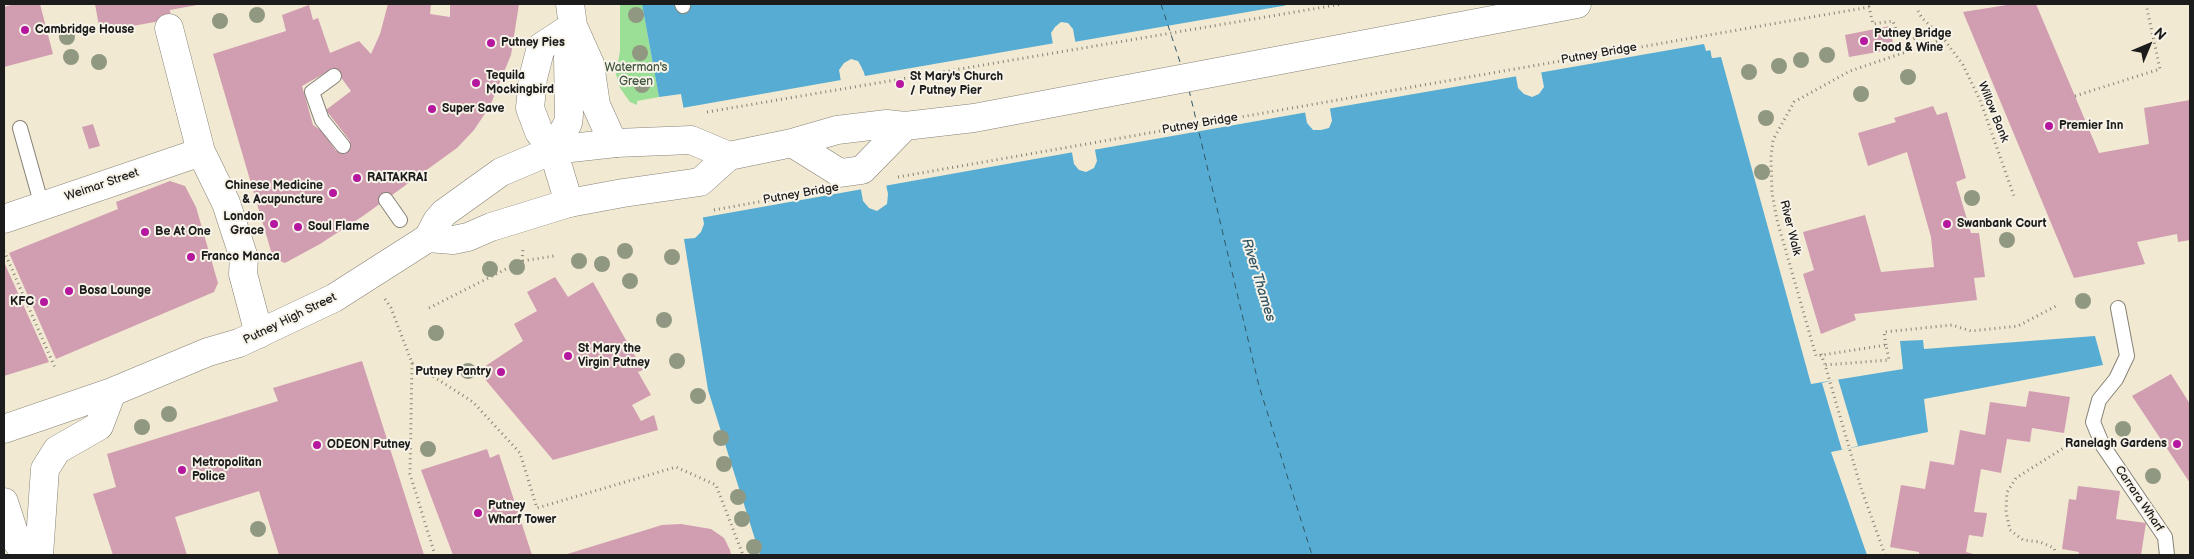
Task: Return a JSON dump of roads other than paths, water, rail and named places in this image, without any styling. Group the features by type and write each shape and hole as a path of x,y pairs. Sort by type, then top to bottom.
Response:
{"main road":[{"path":"729,156 691,140 616,143 553,150 529,159 496,176 444,213 437,221 428,238 453,240 468,237 492,227 569,203 700,182 729,156 792,143 837,130 887,124 906,126 974,118 1577,4"},
{"path":"572,15 590,64 596,105 610,136 616,143"},
{"path":"553,150 568,123 568,58 572,15"},
{"path":"569,203 553,150 539,132 530,108 533,78 540,47 572,15"},
{"path":"169,28 201,152 226,203 244,258 243,274 259,334"},
{"path":"792,143 840,173 862,170 906,126"},
{"name":"Weimar Street","path":"4,218 201,152"},
{"name":"Putney High Street","path":"4,429 112,392 208,352 239,344 334,298 428,238"},
{"path":"39,555 45,469 57,450 99,426 112,392"},
{"path":"4,502 17,542 27,555"}],"lane":[{"path":"334,76 312,92 322,120 343,146"},
{"path":"20,128 42,206"},
{"path":"386,200 400,220"},
{"name":"Carrara Wharf","path":"2118,308 2127,356 2116,379 2099,400 2093,422 2103,446 2165,537 2167,555"}],"water":[{"name":"River Thames","path":"642,4 1285,4 1307,123 1313,130 1321,130 1329,128 1332,121 1313,4 1503,4 1518,88 1524,94 1532,97 1539,94 1544,87 1528,4 1700,4 1712,58 1721,57 1811,384 1903,369 1900,341 1923,340 1924,349 2095,336 2103,365 1924,399 1928,432 1831,452 1867,555 760,555 708,390 684,239 695,238 701,232 704,224 681,94 659,97","holes":["1061,22 1068,23 1073,29 1097,161 1094,168 1086,172 1079,170 1074,164 1051,33","851,59 858,61 862,68 888,194 887,204 877,211 869,208 863,201 839,70 844,63"]}],"place":[{"name":"Cambridge House","path":"25,30"},
{"name":"Putney Bridge Food & Wine","path":"1864,41"},
{"name":"Putney Pies","path":"491,43"},
{"name":"Tequila Mockingbird","path":"476,83"},
{"name":"St Mary's Church / Putney Pier","path":"900,84"},
{"name":"Super Save","path":"432,109"},
{"name":"Premier Inn","path":"2049,126"},
{"name":"RAITAKRAI","path":"357,178"},
{"name":"Chinese Medicine & Acupuncture","path":"333,193"},
{"name":"London Grace","path":"274,224"},
{"name":"Swanbank Court","path":"1947,224"},
{"name":"Soul Flame","path":"298,227"},
{"name":"Be At One","path":"145,232"},
{"name":"Franco Manca","path":"191,257"},
{"name":"Bosa Lounge","path":"69,291"},
{"name":"KFC","path":"44,302"},
{"name":"St Mary the Virgin Putney","path":"568,356"},
{"name":"Putney Pantry","path":"501,372"},
{"name":"Ranelagh Gardens","path":"2177,444"},
{"name":"ODEON Putney","path":"317,445"},
{"name":"Metropolitan Police","path":"182,470"},
{"name":"Putney Wharf Tower","path":"478,513"}],"park label":[{"name":"Waterman's Green","path":"636,75"}]}
